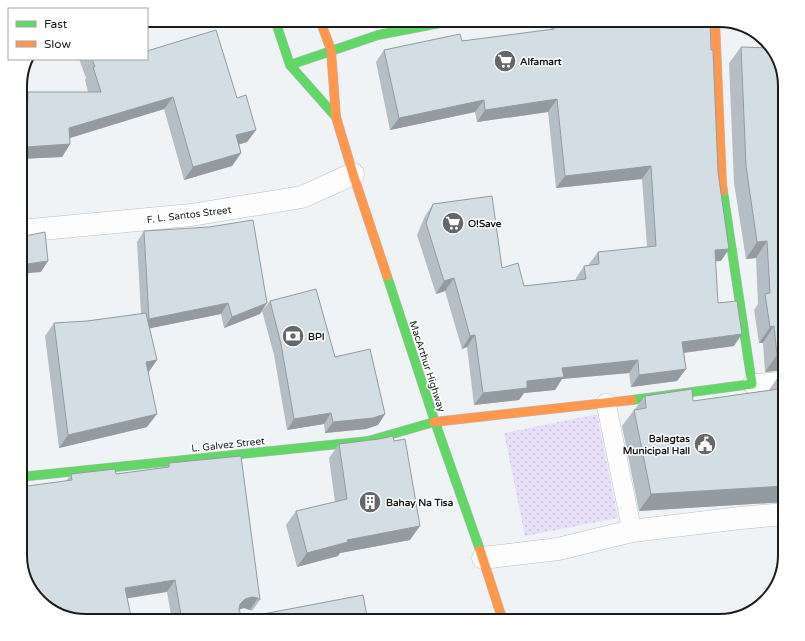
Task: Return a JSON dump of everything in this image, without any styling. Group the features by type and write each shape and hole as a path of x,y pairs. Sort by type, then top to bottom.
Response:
{"main road":[{"name":"MacArthur Highway","path":"277,27 290,65 336,117"},
{"name":"MacArthur Highway","path":"323,27 331,50 336,117 353,174 435,422 483,558 501,614"},
{"path":"290,65 378,35 420,27"},
{"path":"715,27 722,184 752,384"},
{"name":"L. Galvez Street","path":"27,475 368,441 435,422 606,403 752,384"}],"street":[{"name":"F. L. Santos Street","path":"27,230 191,215 302,197 353,174"},
{"path":"483,558 558,549 632,530 778,515"}],"lane":[{"path":"752,384 778,382"},
{"path":"606,403 632,530"}],"shaded area":[{"path":"597,414 618,518 525,536 504,433"}],"building":[{"path":"554,27 710,27 711,50 713,50 718,172 729,249 715,250 718,303 737,301 742,334 682,342 686,369 639,375 638,360 562,368 564,377 527,381 527,388 483,393 475,335 470,336 454,278 444,281 426,223 433,204 492,196 502,268 518,263 524,286 586,279 584,266 599,264 598,252 656,246 651,166 565,176 557,99 485,110 484,100 399,118 384,50 460,34 462,41 554,29"},
{"path":"216,30 237,98 246,95 256,130 236,135 241,153 193,167 173,97 69,128 70,144 27,147 28,92 101,92 93,67 95,67 92,60 148,60 148,51"},
{"path":"741,47 764,48 772,60 776,71 778,86 778,355 774,326 770,327 765,294 770,293 767,241 757,242 746,166"},
{"path":"253,220 267,303 232,317 228,303 149,319 144,231 209,227"},
{"path":"45,232 48,261 27,264 27,236"},
{"path":"316,289 335,357 370,349 385,414 373,418 333,422 331,413 294,419 281,344 270,301"},
{"path":"146,313 157,360 146,362 157,414 68,435 54,323 87,321"},
{"name":"Balagtas Municipal Hall","path":"692,389 693,401 778,389 778,486 651,494 634,410 646,408 645,396"},
{"path":"393,436 394,441 405,439 420,526 347,540 348,542 307,553 296,511 347,499 339,444"},
{"path":"241,456 260,600 252,597 245,599 240,604 239,609 240,614 181,614 175,580 125,588 131,614 78,613 67,611 56,606 47,599 39,591 33,581 27,559 27,486 72,480 71,474 115,469 116,474 169,467 169,463"},
{"path":"363,595 367,614 263,614"}],"traffic: fast":[{"path":"277,27 290,65 336,117"},
{"path":"290,65 378,35 420,27"},
{"path":"632,400 752,384 723,191"},
{"path":"387,276 435,422 480,550"},
{"path":"27,476 368,441 434,422"}],"traffic: slow":[{"path":"323,27 331,50 336,117 353,174 387,276"},
{"path":"715,27 723,191"},
{"path":"434,422 632,400"},
{"path":"480,550 501,614"}],"place":[{"name":"Alfamart","path":"505,61"},
{"name":"O!Save","path":"453,223"},
{"name":"BPI","path":"293,336"},
{"name":"Balagtas Municipal Hall","path":"705,444"},
{"name":"Bahay Na Tisa","path":"370,502"}]}
